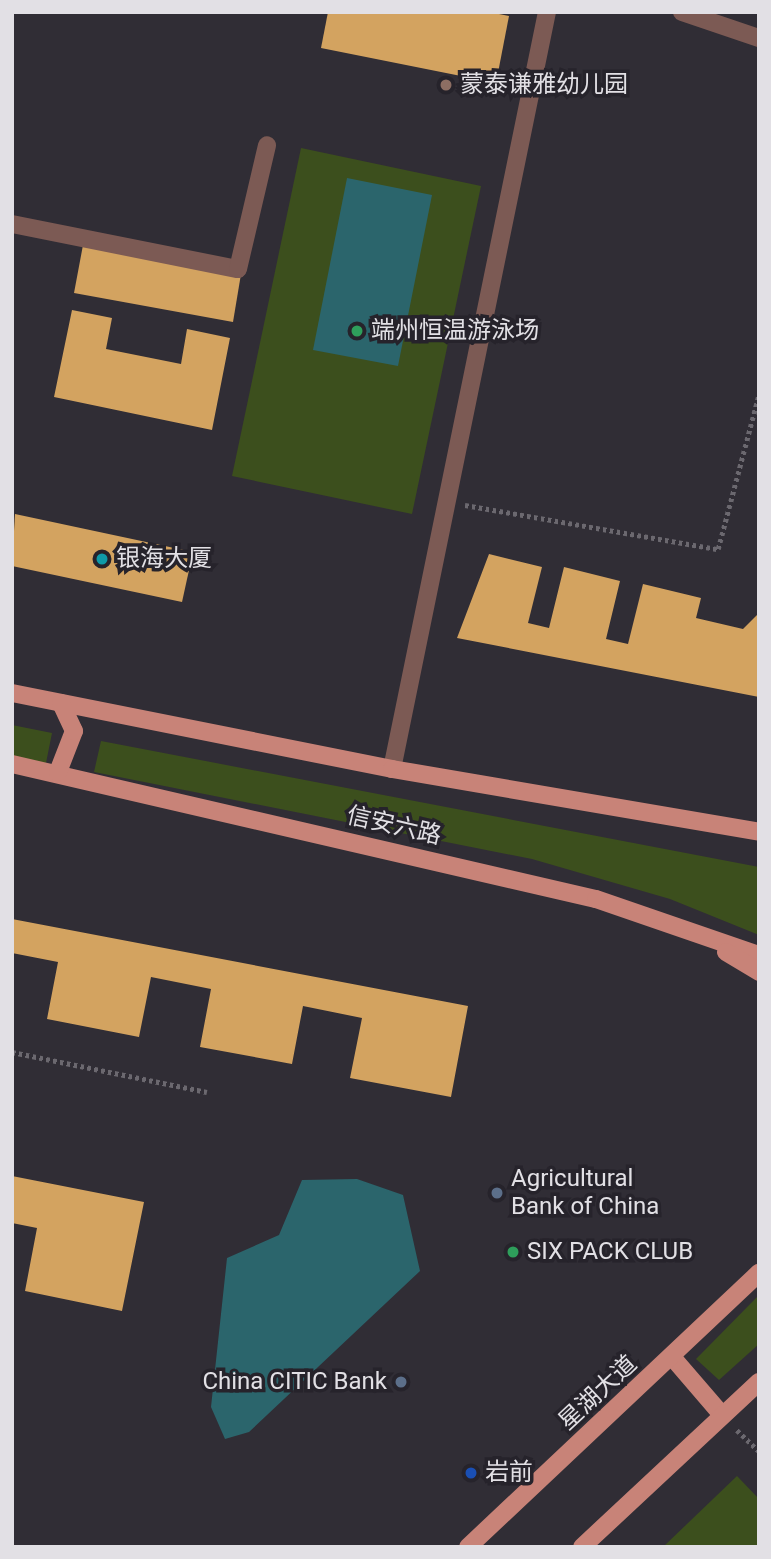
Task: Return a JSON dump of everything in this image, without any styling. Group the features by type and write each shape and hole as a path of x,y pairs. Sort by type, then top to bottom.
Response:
{"main road":[{"path":"12,693 392,769 759,832"},
{"path":"58,772 74,731 61,703"},
{"name":"信安六路","path":"12,764 58,772 596,899 681,925 759,955"},
{"path":"681,925 759,972"},
{"name":"星湖大道","path":"468,1547 673,1358 759,1273"},
{"path":"673,1358 722,1415"},
{"path":"582,1547 759,1382"}],"street":[{"path":"392,769 547,12"},
{"path":"682,12 759,38"},
{"path":"12,224 238,269 267,145"}],"path":[{"path":"446,501 718,549 759,394"},
{"path":"12,1052 208,1091"},
{"path":"722,1415 759,1451"}],"green space":[{"name":"端州恒温游泳场","path":"301,148 481,186 412,514 232,476"},
{"path":"12,725 52,733 46,763 12,756"},
{"path":"101,741 759,867 759,935 670,899 532,859 94,772"},
{"path":"759,1295 759,1344 719,1380 696,1359"},
{"path":"737,1476 759,1499 759,1547 663,1547"}],"water":[{"path":"347,178 432,195 398,366 313,350"},
{"path":"357,1179 403,1195 420,1271 249,1432 225,1439 211,1407 227,1258 279,1235 302,1180"}],"building":[{"path":"328,12 489,12 509,16 496,83 321,48"},
{"path":"83,245 241,274 233,322 74,293"},
{"path":"72,310 112,318 106,349 181,364 187,329 230,338 212,430 54,397"},
{"name":"银海大厦","path":"15,514 193,552 182,602 12,566"},
{"path":"489,554 542,567 528,623 549,628 564,567 620,581 606,639 628,644 643,584 701,598 696,618 743,629 759,613 759,697 457,638"},
{"path":"12,919 468,1006 451,1097 350,1078 362,1018 303,1006 292,1064 200,1047 211,989 151,977 139,1037 47,1019 58,962 12,953"},
{"path":"12,1176 144,1202 122,1311 25,1291 37,1228 12,1223"}],"place":[{"name":"蒙泰谦雅幼儿园","path":"446,85"},
{"name":"端州恒温游泳场","path":"357,331"},
{"name":"银海大厦","path":"102,559"},
{"name":"Agricultural Bank of China","path":"497,1193"},
{"name":"SIX PACK CLUB","path":"513,1252"},
{"name":"China CITIC Bank","path":"401,1382"},
{"name":"岩前","path":"471,1473"}]}
